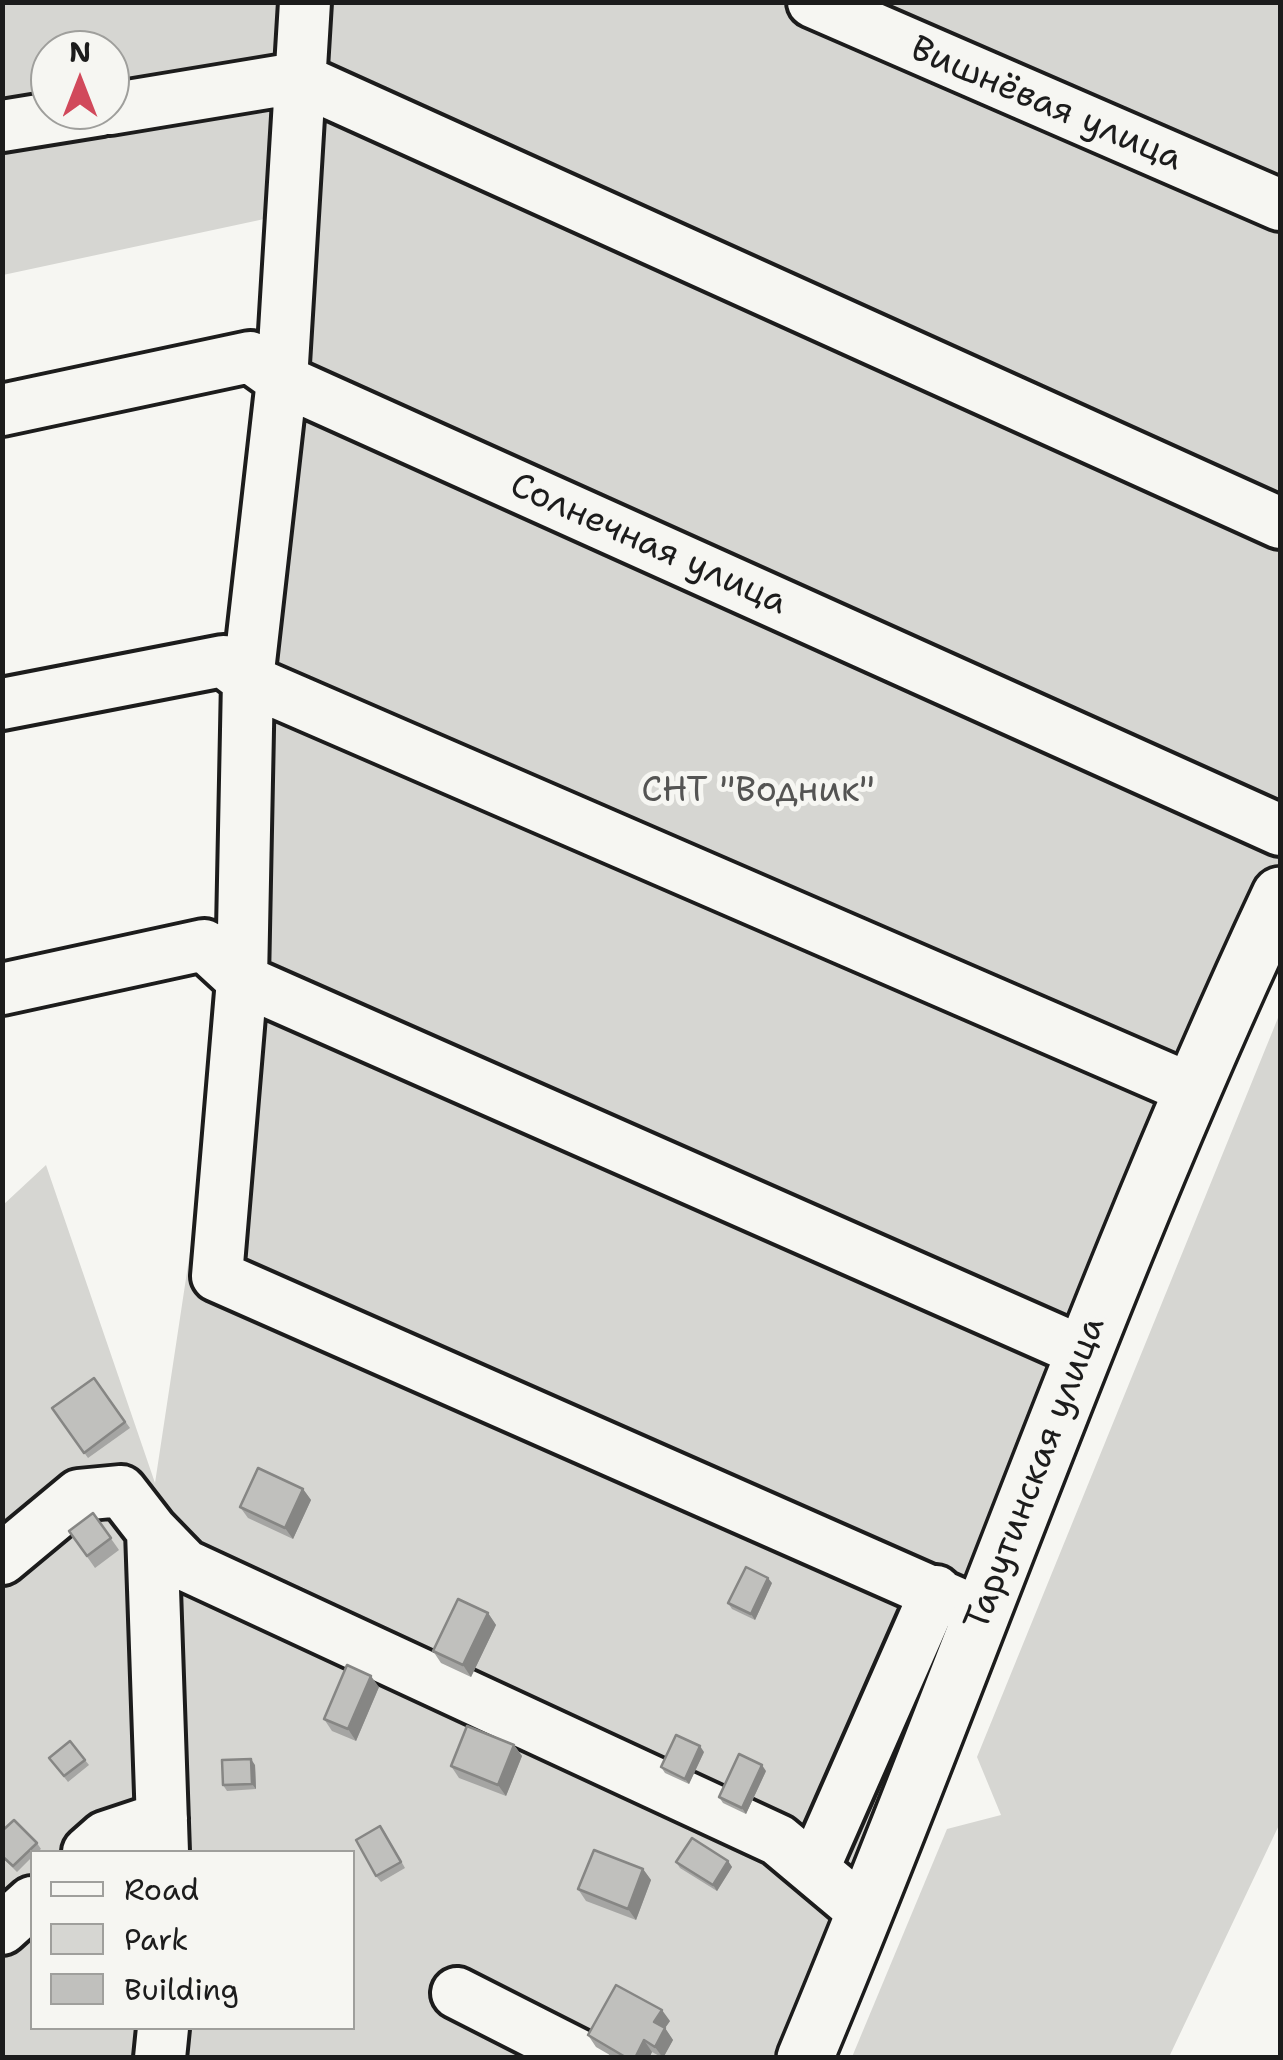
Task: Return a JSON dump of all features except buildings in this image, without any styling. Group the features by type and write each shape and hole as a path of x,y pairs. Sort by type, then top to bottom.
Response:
{"main road":[{"name":"Тарутинская улица","path":"805,2058 865,1914 959,1602 1081,1351 1280,895"}],"street":[{"path":"305,2 297,78 282,380 248,680 242,980 218,1276 959,1602 814,1868"},
{"name":"Вишнёвая улица","path":"813,2 1280,205"},
{"path":"130,105 297,78 1280,523"},
{"path":"2,126 30,121"},
{"name":"Солнечная улица","path":"2,410 250,357 282,380 1280,830"},
{"path":"2,704 223,661 248,680 1193,1090"},
{"path":"2,989 204,945 242,980 1081,1351"},
{"path":"2,1559 78,1495 122,1491 152,1532 185,1565 778,1840 865,1914"},
{"path":"90,1850 105,1837 163,1836 152,1532"},
{"path":"2,1928 30,1904"},
{"path":"457,1993 584,2058"},
{"path":"160,2058 163,2030"}],"green space":[{"name":"СНТ \"Водник\"","path":"2,3 1280,3 1280,918 782,2057 3,2057 3,1205 46,1165 155,1483 220,1054 283,215 3,275"},
{"path":"1280,1013 1280,1823 1169,2057 852,2057 947,1829 1001,1815 977,1757"}]}
